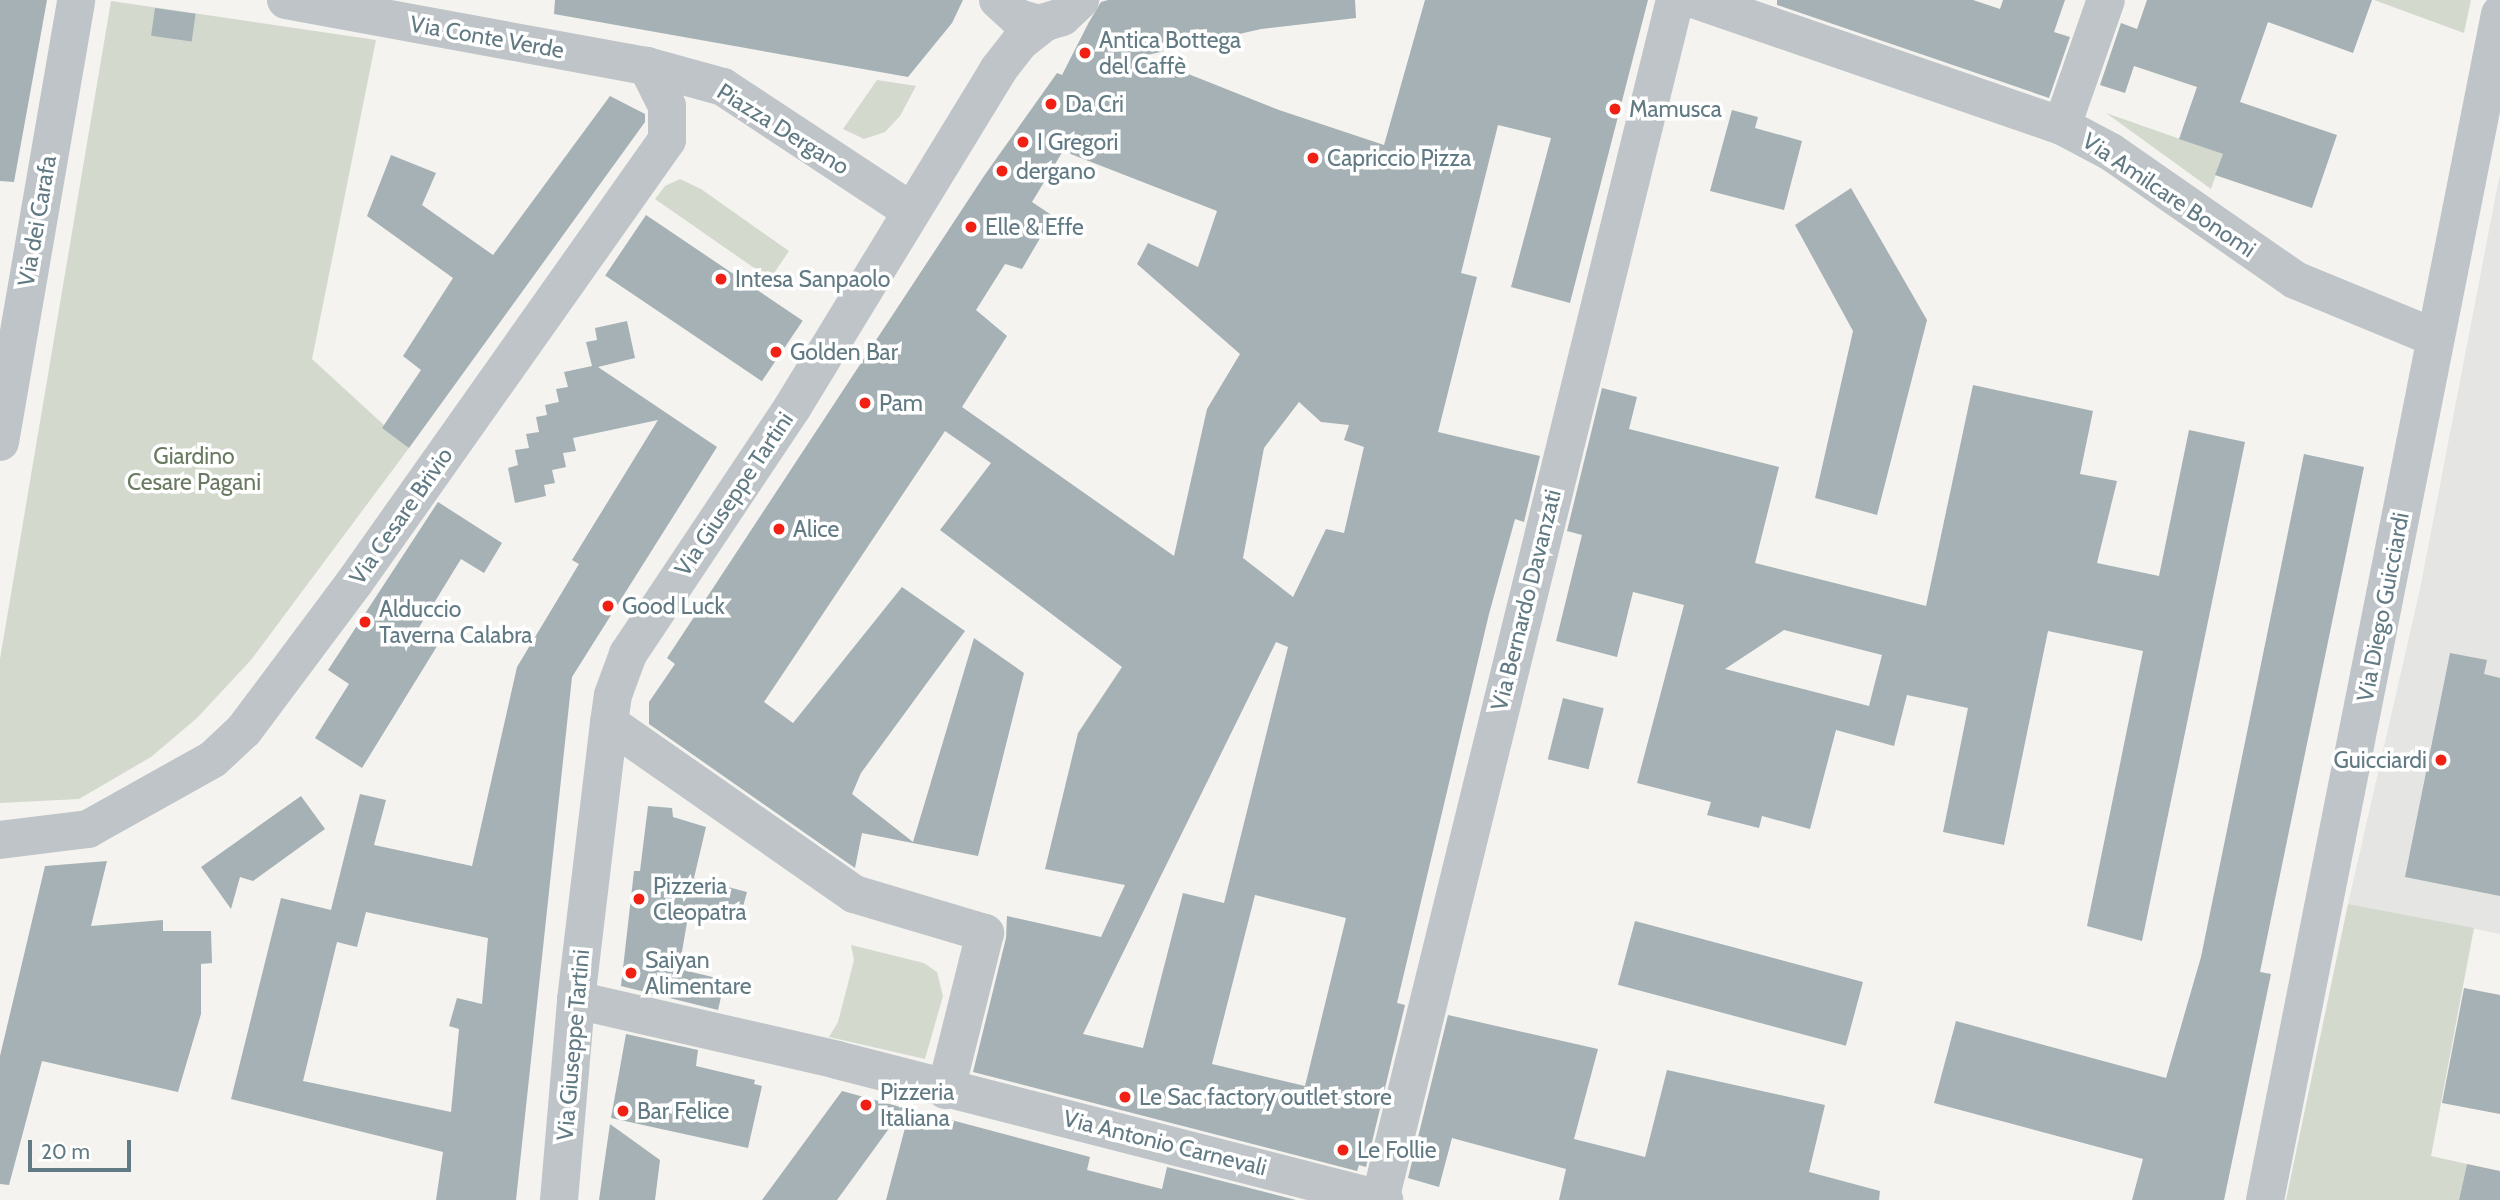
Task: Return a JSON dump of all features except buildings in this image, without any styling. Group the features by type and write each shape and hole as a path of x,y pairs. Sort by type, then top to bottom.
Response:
{"street":[{"name":"Via dei Carafa","path":"0,442 76,0"},
{"name":"Via Conte Verde","path":"286,0 647,66"},
{"path":"998,0 1017,18 1044,23"},
{"path":"998,0 998,70"},
{"path":"911,211 998,70 1021,41 1044,23 1062,18 1080,0"},
{"name":"Via Bernardo Davanzati","path":"1381,1200 1675,0"},
{"name":"Via Amilcare Bonomi","path":"1696,0 2062,125 2110,152 2294,280 2436,338"},
{"path":"2062,125 2106,0"},
{"name":"Via Diego Guicciardi","path":"2265,1200 2500,14"},
{"name":"Piazza Dergano","path":"647,66 723,87 911,211"},
{"name":"Via Cesare Brivio","path":"0,840 88,829 213,759 244,730 362,572 667,141 667,106 647,66"},
{"name":"Via Giuseppe Tartini","path":"559,1200 576,1000 613,695 628,654 792,408 911,211"},
{"path":"609,723 854,894 985,933 946,1090"},
{"name":"Via Antonio Carnevali","path":"576,1000 1381,1200"}],"shaded area":[{"name":"Guicciardi","path":"2500,173 2500,934 2348,904 2420,589"}],"green space":[{"path":"2374,0 2471,0 2464,33"},
{"name":"Giardino Cesare Pagani","path":"111,1 376,40 312,359 409,448 251,660 197,718 151,757 79,799 0,803 0,659"},
{"path":"877,80 916,86 900,116 885,132 864,139 843,129"},
{"path":"2106,113 2223,154 2211,189"},
{"path":"680,179 701,189 789,251 770,279 655,199 665,186"},
{"path":"2348,904 2474,928 2431,1156 2467,1164 2459,1200 2286,1200"},
{"path":"851,945 924,963 937,972 943,996 925,1059 829,1037 838,1022 854,960"}],"place":[{"name":"Antica Bottega del Caffè","path":"1085,53"},
{"name":"Da Cri","path":"1051,104"},
{"name":"Mamusca","path":"1615,109"},
{"name":"I Gregori","path":"1023,142"},
{"name":"Capriccio Pizza","path":"1313,158"},
{"name":"dergano","path":"1002,171"},
{"name":"Elle & Effe","path":"971,227"},
{"name":"Intesa Sanpaolo","path":"721,279"},
{"name":"Golden Bar","path":"776,352"},
{"name":"Pam","path":"865,403"},
{"name":"Alice","path":"779,529"},
{"name":"Good Luck","path":"608,606"},
{"name":"Alduccio Taverna Calabra","path":"365,622"},
{"name":"Guicciardi","path":"2441,760"},
{"name":"Pizzeria Cleopatra","path":"639,899"},
{"name":"Saiyan Alimentare","path":"631,973"},
{"name":"Le Sac factory outlet store","path":"1125,1097"},
{"name":"Pizzeria Italiana","path":"866,1105"},
{"name":"Bar Felice","path":"623,1111"},
{"name":"Le Follie","path":"1343,1150"}]}
